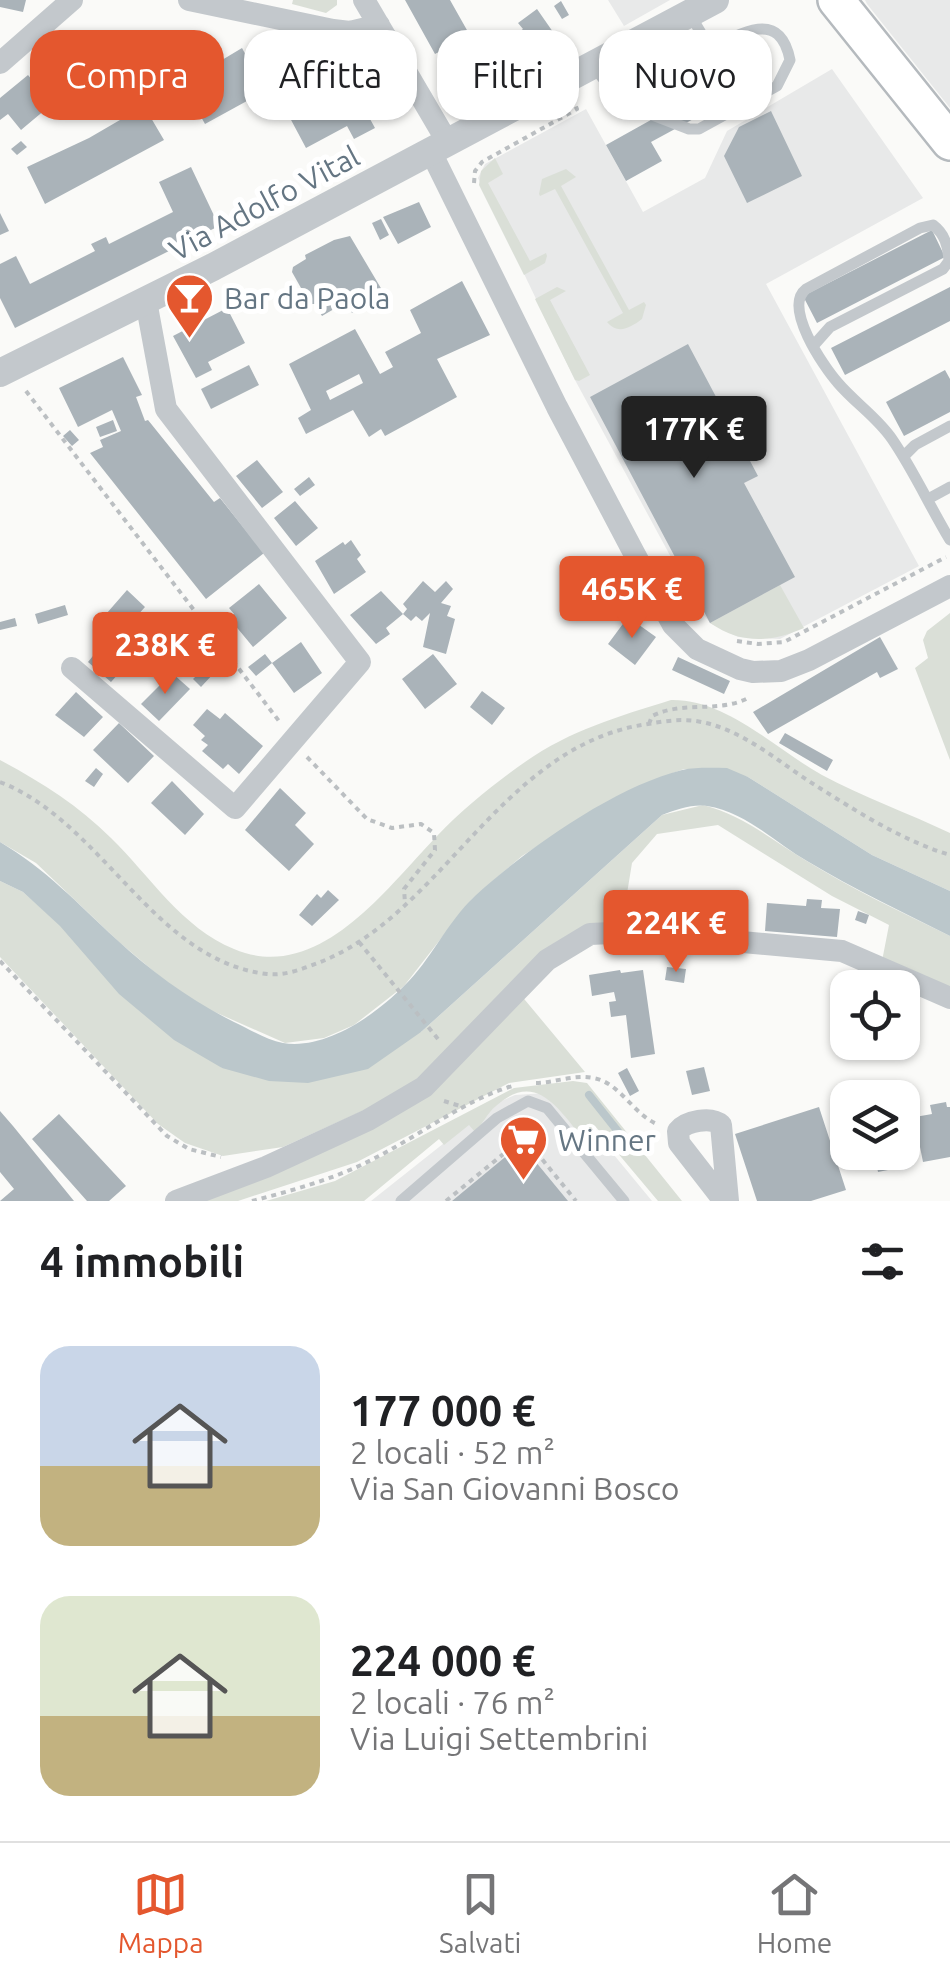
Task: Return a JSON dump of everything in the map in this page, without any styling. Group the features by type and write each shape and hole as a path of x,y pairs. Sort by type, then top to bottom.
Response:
{"main road":[{"path":"836,0 950,142"}],"street":[{"path":"0,63 72,0"},
{"path":"189,0 314,28 350,32 379,25"},
{"path":"364,0 440,148 557,407 673,625 696,649 740,669 766,672 809,660 950,586"},
{"name":"Via Adolfo Vital","path":"9,376 702,7"},
{"path":"72,668 235,808 360,662 166,409 146,301"},
{"path":"178,1200 289,1156 412,1095 434,1078 547,960 590,934 632,932 842,951 950,998"}],"lane":[{"path":"772,33 781,38 790,60 772,89"},
{"path":"593,66 599,74"},
{"path":"664,120 698,130 716,120"},
{"path":"814,345 830,327 943,268 949,261 941,231 932,225 920,228 799,294 798,316 814,345 838,383 885,428 950,540"},
{"path":"904,456 916,444 950,426"},
{"path":"928,500 950,487"},
{"path":"401,1201 498,1118 528,1101 548,1109 624,1201"}],"path":[{"path":"476,189 475,171 482,162 557,120"},
{"path":"9,376 283,727"},
{"path":"730,639 758,644 784,642 950,555"},
{"path":"649,724 652,716 674,707 726,706 750,698 766,672"},
{"path":"0,782 66,821 166,924 191,944 218,958 267,974 283,973 360,944 522,787 560,757 620,730 649,724 681,720 717,726 774,756 864,814 916,842 950,854"},
{"path":"300,749 367,820 392,828 421,824 434,833 436,850 404,889 405,902"},
{"path":"360,944 440,1041"},
{"path":"0,961 166,1136 189,1149 230,1158"},
{"path":"446,1201 524,1137 576,1201"}],"shaded area":[{"path":"293,0 337,0 337,5 326,13 292,4"},
{"path":"608,0 670,0 624,26"},
{"path":"865,0 950,0 950,108 867,4"},
{"path":"832,69 923,198 766,284 919,566 780,639 738,637 710,623 699,609 575,380 478,178 485,164 566,120 579,120 579,113 586,109 643,212 705,178 727,131 746,120 772,120 772,104"},
{"path":"495,158 503,174 488,183 530,261 546,253 547,256 545,263 524,275 479,185 481,171"},
{"path":"566,169 576,177 561,186 629,310 644,302 646,305 642,319 629,327 615,328 607,322 623,313 555,189 539,194 542,179"},
{"path":"557,287 566,291 550,300 590,375 579,381 575,380 535,299"},
{"path":"780,585 804,628 756,639 733,635 710,623"},
{"path":"950,613 950,760 915,668 928,658 923,640 927,631"},
{"path":"671,700 692,702 731,716 822,775 950,833 950,891 872,855 748,777 684,769 594,810 522,856 471,900 404,986 354,1025 324,1038 285,1043 208,1009 170,985 36,863 0,842 0,760 86,815 183,915 215,940 265,957 295,954 349,925 458,815 525,762 577,733"},
{"path":"727,768 748,777 872,855 950,891 950,936 825,871 734,814 707,806 690,807 662,815 421,1032 368,1069 308,1083 269,1081 222,1068 174,1040 119,994 60,926 23,892 0,881 0,842 47,875 130,951 187,995 264,1037 299,1044 333,1036 379,1008 414,976 475,896 572,822 656,778 687,769"},
{"path":"703,805 717,809 744,821 841,881 950,936 950,992 920,978 920,970 902,970 882,961 889,925 832,896 718,825 657,834 632,863 622,924 604,924 413,1088 283,1147 223,1156 185,1143 158,1124 0,957 0,881 23,892 222,1068 421,1032 662,815"},
{"path":"520,994 585,1072 509,1083 357,1162 238,1201 205,1201 390,1117"},
{"path":"587,1083 682,1201 658,1201 595,1126 581,1136 544,1097 522,1092 496,1106 475,1132 469,1125 444,1145 439,1139 364,1201 266,1201 335,1181 514,1088"},
{"path":"562,1092 652,1201 371,1201 492,1105 515,1095"}],"building":[{"path":"0,0 26,0 23,12 0,7"},
{"path":"405,0 450,0 467,30 437,30 435,54"},
{"path":"561,1 569,15 562,19 554,6"},
{"path":"537,9 552,30 522,30 518,23"},
{"path":"242,48 244,52 244,103 224,114 224,59"},
{"path":"28,75 33,120 21,130 8,114 0,120 0,98"},
{"path":"772,113 802,176 747,203 724,156 739,127 753,120 772,120"},
{"path":"120,120 152,120 164,140 45,204 27,167"},
{"path":"291,120 371,120 375,128 354,139 347,126 306,148"},
{"path":"651,120 692,120 651,142 662,161 626,181 606,145"},
{"path":"21,141 27,147 17,155 11,149"},
{"path":"191,167 219,226 15,328 0,298 0,264 16,256 30,284 95,251 91,244 106,237 109,244 173,212 159,182"},
{"path":"419,202 431,227 398,244 383,217"},
{"path":"0,213 9,231 0,235"},
{"path":"381,219 389,235 380,240 372,223"},
{"path":"932,230 945,257 817,323 803,296"},
{"path":"350,236 385,295 352,313 346,302 322,316 315,304 310,304 293,267 306,259 305,255"},
{"path":"462,281 490,335 437,359 457,397 385,436 381,429 369,437 353,410 306,434 298,418 311,410 289,364 355,329 380,374 393,367 385,352 421,333 410,310","holes":["359,374 363,383 330,400 326,391"]},
{"path":"950,287 950,321 845,375 831,348"},
{"path":"227,308 245,343 208,362 212,370 196,378 173,336"},
{"path":"688,344 758,476 744,483 795,577 710,623 590,397"},
{"path":"123,357 142,395 136,397 145,421 214,502 220,498 264,553 206,599 90,453 103,447 100,440 121,431 112,410 78,427 59,388"},
{"path":"249,365 259,385 211,409 201,389"},
{"path":"945,370 950,379 950,412 904,436 886,402"},
{"path":"113,420 117,431 100,437 96,427"},
{"path":"70,430 79,440 72,446 63,436"},
{"path":"257,460 283,492 262,508 236,476"},
{"path":"309,477 315,485 300,496 294,489"},
{"path":"295,501 318,528 296,546 274,518"},
{"path":"351,540 366,572 334,594 315,561"},
{"path":"423,581 435,592 446,581 453,589 441,603 451,606 447,616 455,619 446,654 423,647 430,613 422,621 416,616 411,621 403,614 407,609 403,604"},
{"path":"259,584 287,618 253,647 229,618 234,614 229,608"},
{"path":"127,590 145,607 118,637 137,653 111,682 88,662 97,651 93,647 108,629 100,621"},
{"path":"381,591 403,614 386,628 390,634 376,644 350,615"},
{"path":"65,605 68,615 38,624 35,614"},
{"path":"628,617 656,637 635,665 608,644"},
{"path":"15,618 17,626 0,630 0,622"},
{"path":"880,637 898,669 880,678 877,672 768,734 753,712"},
{"path":"301,642 322,673 294,693 272,663"},
{"path":"173,646 180,653 166,668 158,661"},
{"path":"265,654 272,663 256,676 248,667"},
{"path":"433,654 457,684 425,709 402,679"},
{"path":"678,657 730,681 724,694 672,670"},
{"path":"206,666 214,673 201,687 193,679"},
{"path":"172,673 190,689 159,721 141,704"},
{"path":"482,691 505,708 492,725 470,707"},
{"path":"76,692 103,717 84,737 55,715"},
{"path":"207,709 220,719 225,713 263,746 239,774 228,764 223,769 202,751 208,745 201,740 205,736 193,725"},
{"path":"119,723 154,756 128,783 93,750"},
{"path":"785,733 833,760 827,771 779,743"},
{"path":"96,768 103,774 94,787 85,781"},
{"path":"172,781 204,814 185,835 151,803"},
{"path":"280,788 306,813 295,825 314,844 289,871 245,830"},
{"path":"328,890 339,900 312,926 299,915 317,894 321,898"},
{"path":"686,898 705,898 705,907 686,907"},
{"path":"807,899 822,900 821,908 840,909 837,937 765,931 767,903 806,906"},
{"path":"858,911 869,915 866,924 855,920"},
{"path":"667,967 686,969 684,983 665,980"},
{"path":"643,970 655,1054 631,1058 626,1015 611,1017 609,1002 616,1001 614,992 592,996 589,975"},
{"path":"704,1067 710,1091 692,1095 686,1071"},
{"path":"627,1068 639,1091 630,1096 618,1073"},
{"path":"946,1102 950,1107 950,1157 923,1162 920,1116 932,1114 930,1105"},
{"path":"819,1107 830,1141 830,1170 839,1170 846,1190 811,1201 757,1201 735,1134"},
{"path":"0,1111 74,1201 0,1201 14,1189 0,1172"},
{"path":"59,1114 126,1186 109,1201 87,1201 32,1139"},
{"path":"521,1144 568,1201 452,1201"}],"waterway":[{"path":"589,1095 624,1139"}],"place":[{"name":"Bar da Paola","path":"189,340"},
{"name":"Winner","path":"523,1182"}]}
